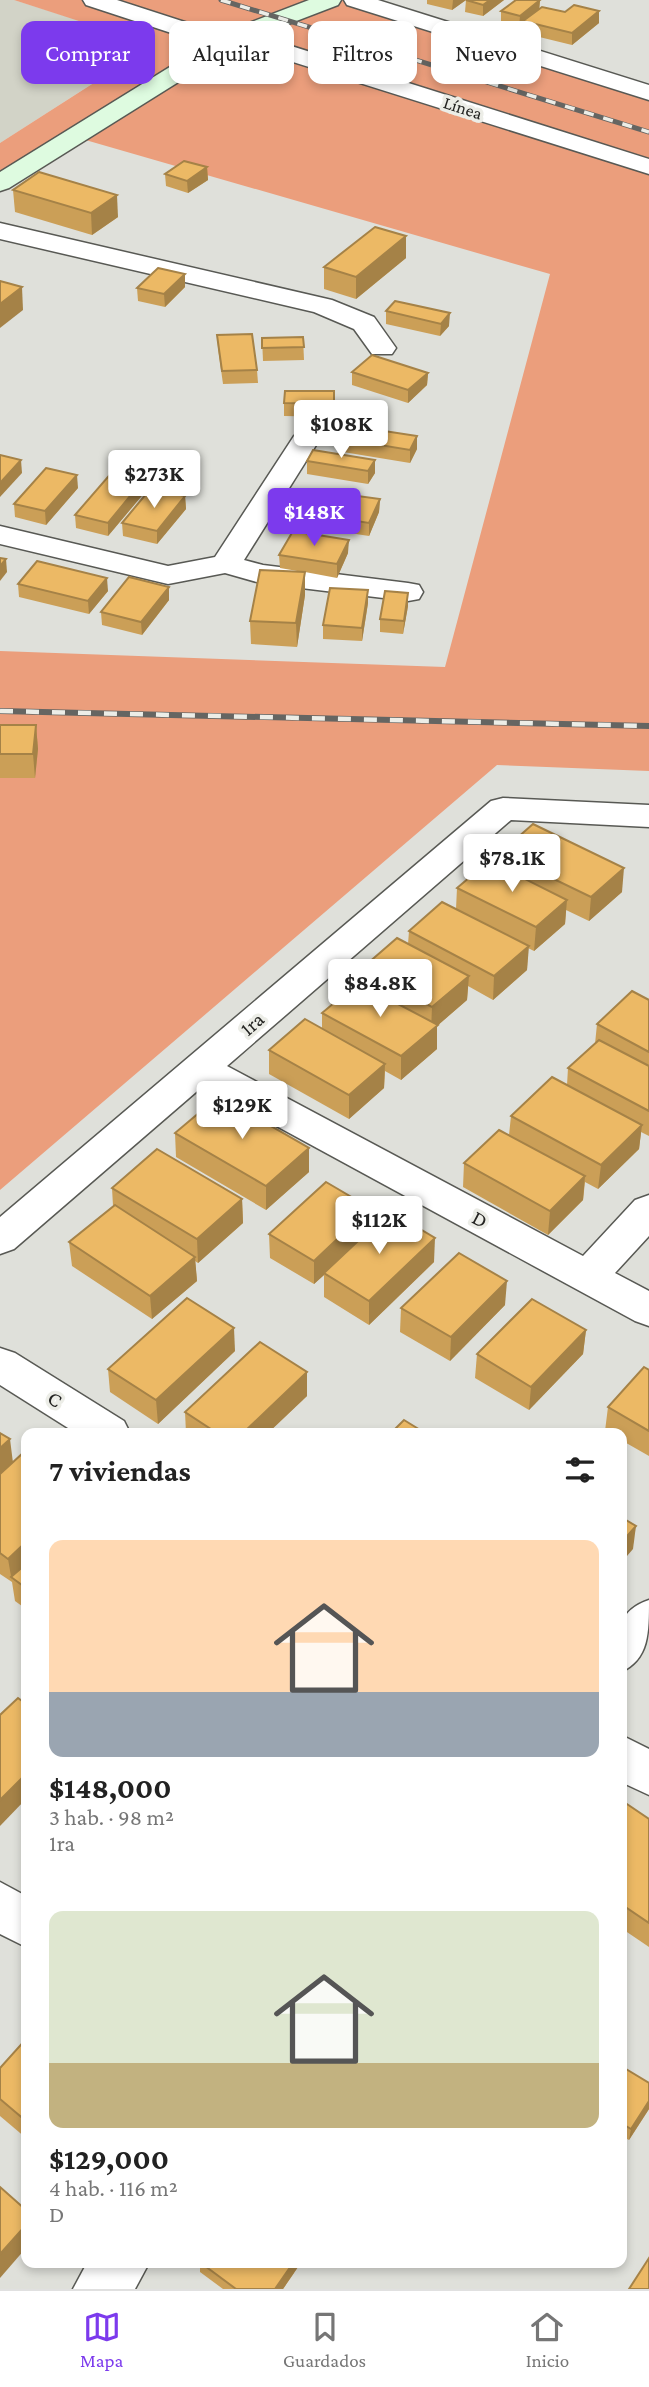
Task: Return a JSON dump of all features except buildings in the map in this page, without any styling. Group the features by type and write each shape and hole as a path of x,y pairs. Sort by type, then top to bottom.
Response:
{"street":[{"name":"Línea","path":"94,0 169,21"},
{"path":"277,21 330,0"},
{"path":"355,0 649,93"},
{"name":"Línea","path":"294,58 649,167"},
{"path":"0,183 169,78"},
{"path":"0,231 323,306 364,323 382,348"},
{"path":"226,564 304,442"},
{"path":"0,535 168,575 226,564 260,574 408,592"},
{"name":"1ra","path":"0,1240 503,809 649,816"},
{"name":"D","path":"201,1068 649,1310"},
{"path":"588,1277 649,1210"},
{"name":"C","path":"0,1364 101,1428"},
{"path":"627,1646 649,1619"},
{"path":"627,1760 649,1774"},
{"path":"0,1905 21,1920"},
{"path":"100,2289 118,2268"}],"shaded area":[{"path":"0,0 14,0 81,21 21,21 21,84 92,84 0,143"},
{"path":"14,0 355,0 431,24 431,84 541,84 541,59 649,93 649,771 497,765 0,1190 0,651 445,667 550,274 82,139 0,190 0,143 92,84 155,84 155,21 79,21"}],"railway":[{"path":"221,0 649,132"},
{"path":"0,711 649,726"}]}
